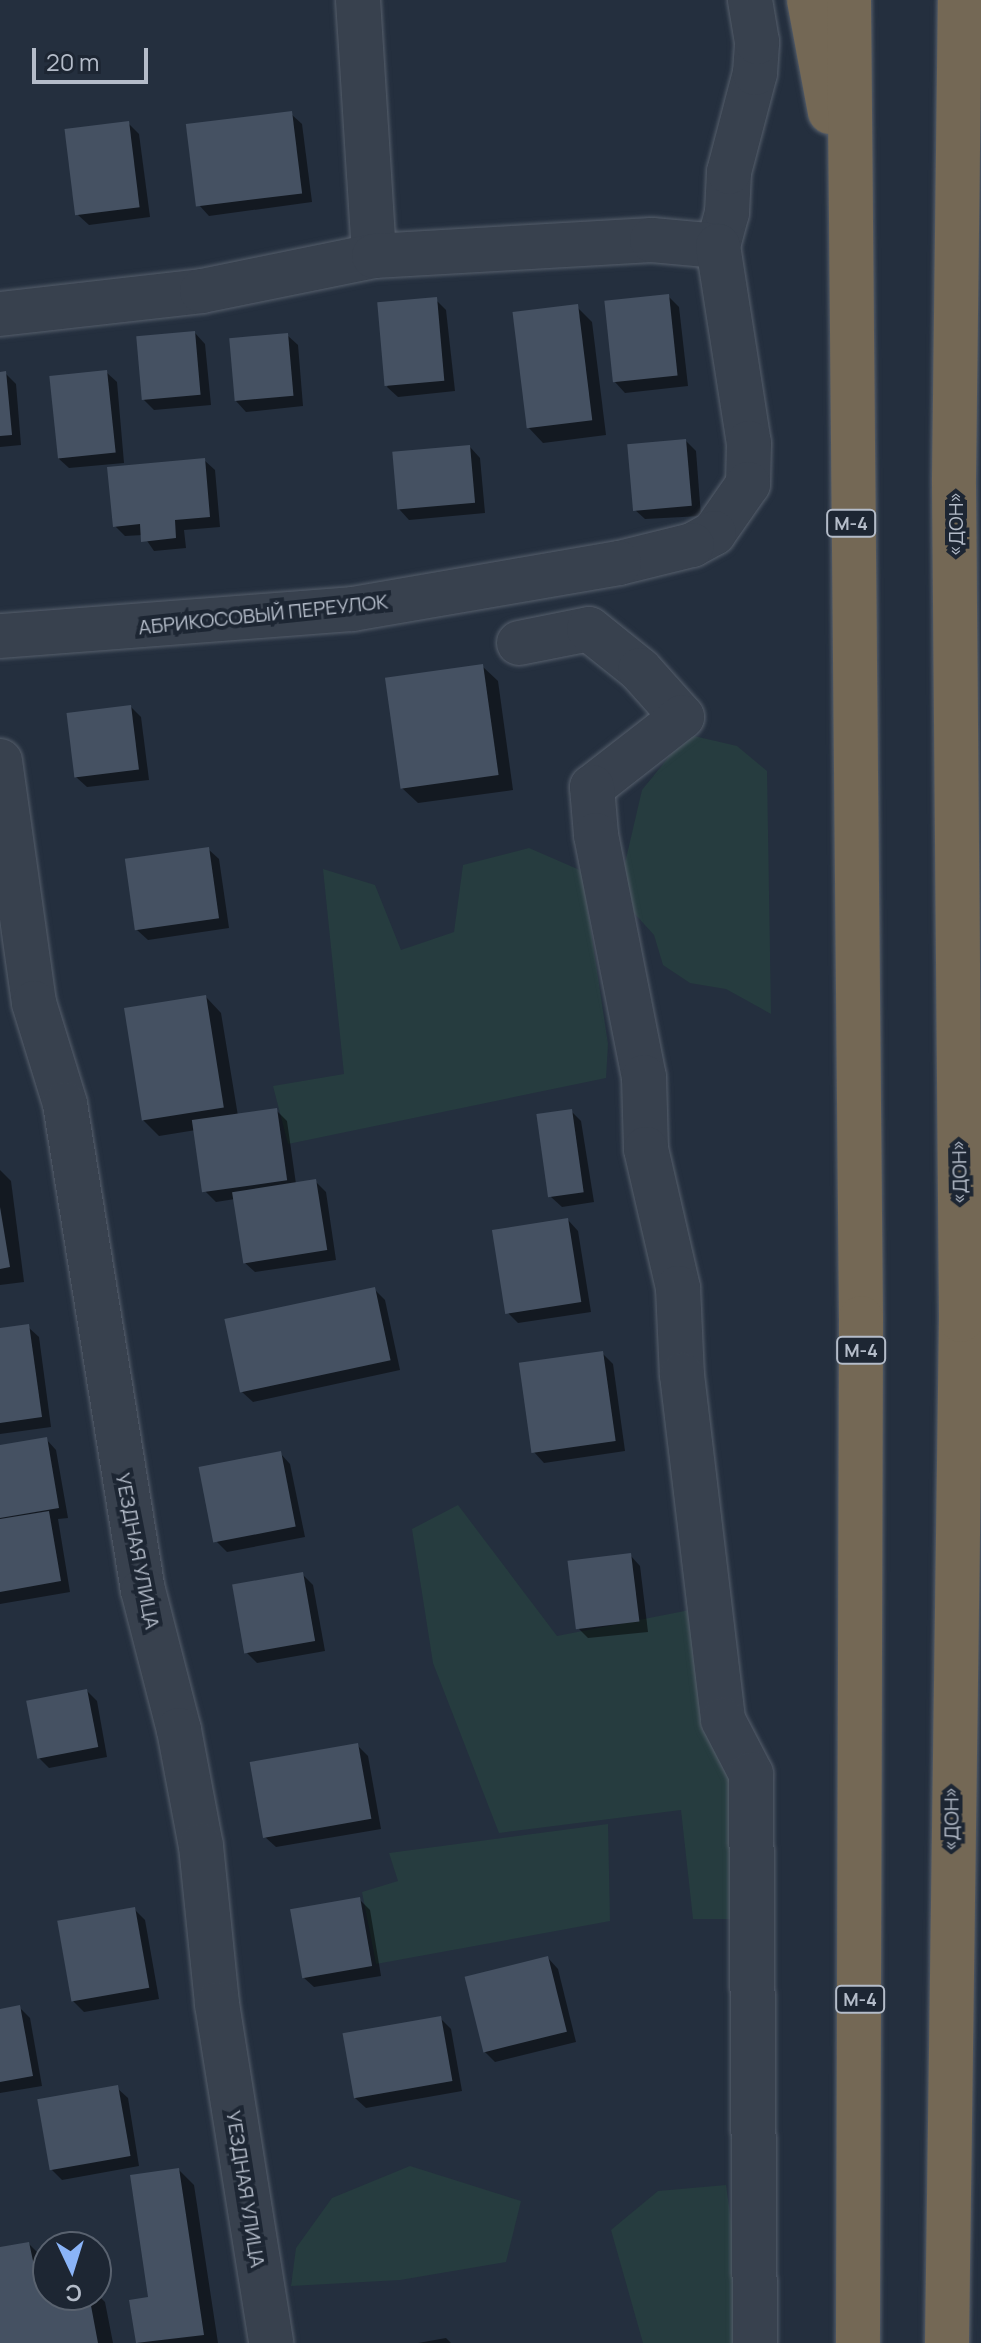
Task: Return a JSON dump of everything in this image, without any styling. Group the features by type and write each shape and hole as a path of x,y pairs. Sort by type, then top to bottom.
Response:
{"highway":[{"path":"809,0 847,196"},
{"name":"М-4","path":"849,0 847,196 861,1318 858,2343"},
{"name":"«ДОН»","path":"947,2343 966,1806 954,509 960,0"}],"street":[{"path":"358,0 374,256"},
{"path":"0,314 202,291 374,256 652,240 718,246 727,213 729,172 755,73 757,42 750,0"},
{"name":"АБРИКОСОВЫЙ ПЕРЕУЛОК","path":"0,636 352,609 619,563 692,545 714,533 748,484 742,385 718,246"},
{"path":"519,643 589,629 640,670 682,717 592,787 596,835 644,1077 646,1149 678,1288 682,1375 723,1720 751,1774 755,2343"},
{"name":"УЕЗДНАЯ УЛИЦА","path":"0,761 34,1003 65,1104 143,1590 179,1730 201,1846 217,2004 271,2343"}],"green space":[{"path":"694,736 737,746 767,771 771,1014 726,989 690,983 663,965 654,935 623,901 622,876 642,790 672,753"},
{"path":"529,848 582,871 608,1044 606,1078 288,1144 273,1086 344,1074 323,869 375,885 401,950 454,932 463,865"},
{"path":"458,1505 557,1636 695,1609 738,1776 730,1919 693,1919 681,1810 499,1833 433,1663 412,1529"},
{"path":"608,1824 610,1921 376,1964 362,1892 398,1881 389,1853"},
{"path":"410,2166 521,2201 506,2262 400,2280 291,2286 296,2248 332,2198"},
{"path":"726,2185 742,2298 742,2343 643,2343 611,2230 658,2191"}],"building":[{"path":"292,111 302,193 196,206 186,124"},
{"path":"129,121 140,207 75,215 64,129"},
{"path":"669,294 678,376 613,382 604,301"},
{"path":"437,297 444,381 385,386 377,302"},
{"path":"578,304 592,420 527,428 512,312"},
{"path":"195,331 201,395 142,400 136,336"},
{"path":"288,333 293,396 235,401 229,338"},
{"path":"107,370 116,453 58,459 49,376"},
{"path":"6,371 12,435 0,436 0,372"},
{"path":"686,439 692,506 633,511 627,444"},
{"path":"470,445 475,503 397,510 392,452"},
{"path":"205,458 210,517 175,520 176,538 141,542 140,524 113,527 107,467"},
{"path":"483,664 499,775 401,789 385,678"},
{"path":"131,705 139,770 74,777 66,713"},
{"path":"209,847 219,918 135,930 125,859"},
{"path":"206,995 224,1108 142,1121 124,1008"},
{"path":"277,1108 287,1180 202,1192 192,1120"},
{"path":"572,1109 584,1192 548,1197 536,1114"},
{"path":"316,1179 327,1250 243,1263 232,1192"},
{"path":"0,1207 10,1267 0,1269"},
{"path":"568,1218 581,1302 505,1314 492,1230"},
{"path":"375,1287 391,1360 240,1392 224,1319"},
{"path":"29,1324 42,1417 0,1423 0,1328"},
{"path":"603,1351 616,1441 531,1453 519,1363"},
{"path":"47,1437 59,1508 0,1518 0,1445"},
{"path":"281,1451 296,1527 213,1543 199,1467"},
{"path":"49,1511 61,1581 0,1592 0,1519"},
{"path":"631,1553 639,1621 576,1629 567,1561"},
{"path":"303,1572 315,1641 244,1653 232,1585"},
{"path":"87,1689 98,1747 37,1759 26,1701"},
{"path":"358,1743 371,1819 263,1838 250,1762"},
{"path":"360,1897 372,1966 302,1978 290,1909"},
{"path":"135,1907 149,1988 71,2001 57,1921"},
{"path":"548,1956 567,2032 483,2052 465,1977"},
{"path":"20,2005 33,2076 0,2082 0,2009"},
{"path":"441,2016 452,2081 354,2098 343,2033"},
{"path":"118,2085 131,2156 50,2170 37,2099"},
{"path":"179,2168 204,2335 136,2343 129,2300 148,2297 130,2175"},
{"path":"29,2242 32,2311 92,2311 98,2343 0,2343 0,2247"}]}
